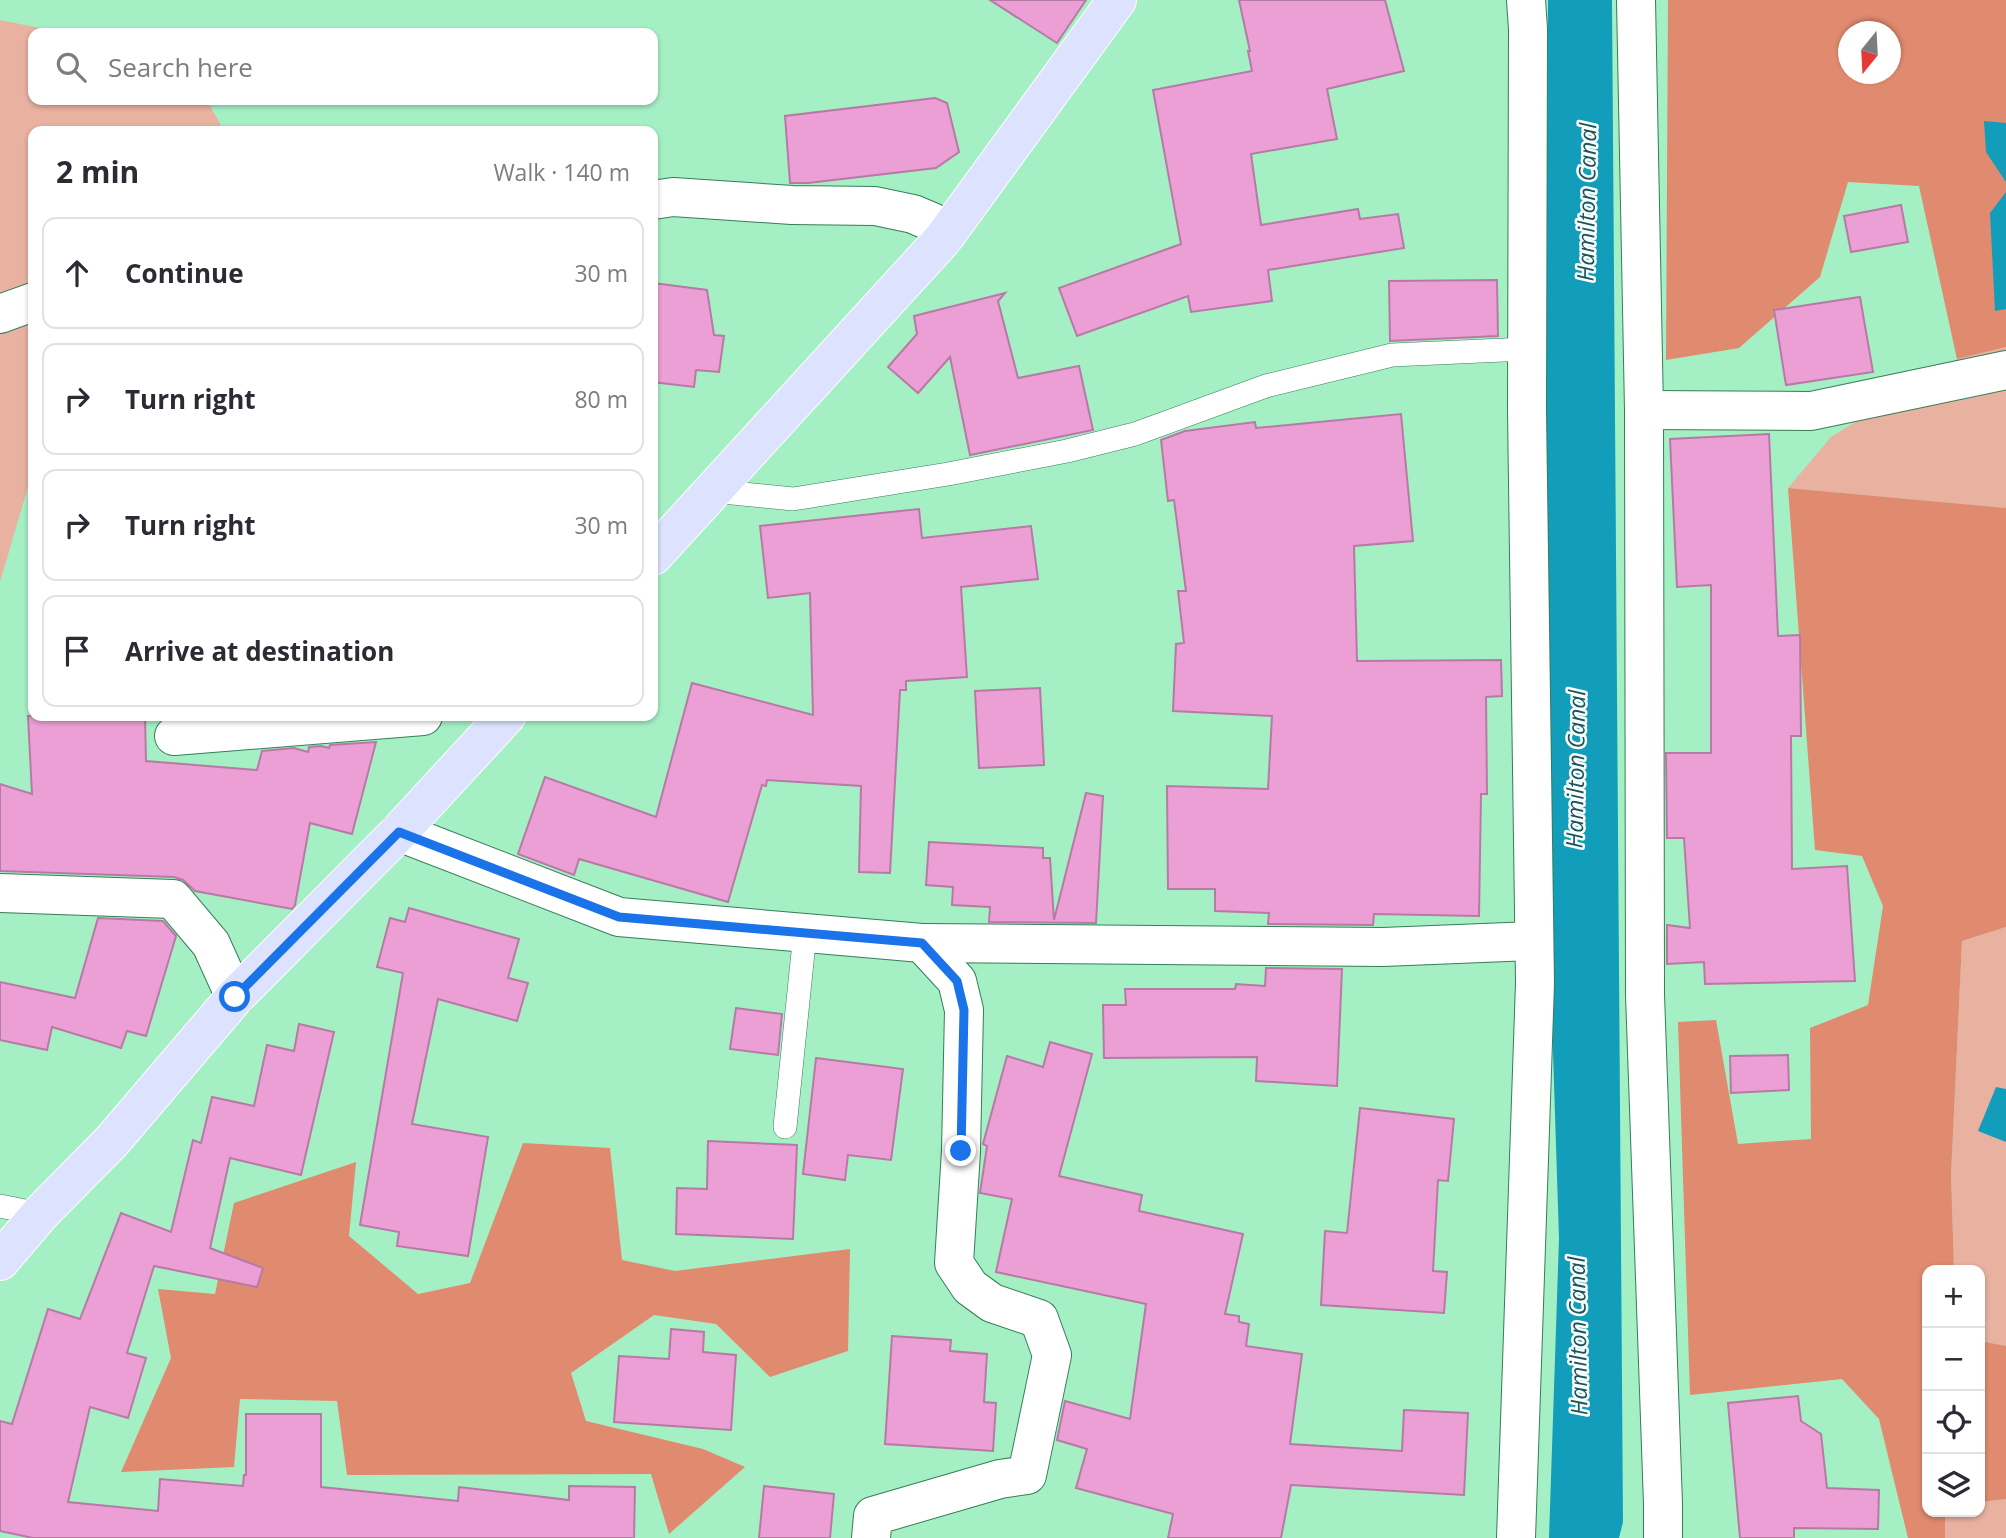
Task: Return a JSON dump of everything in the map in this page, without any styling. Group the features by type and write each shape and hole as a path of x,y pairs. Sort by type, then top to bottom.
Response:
{"main road":[{"path":"658,551 943,239 1117,0"},
{"path":"0,1261 40,1214 112,1141 235,997 399,832 501,721"}],"street":[{"path":"1516,1538 1535,983 1526,0"},
{"path":"1636,0 1644,410 1645,995 1662,1538"},
{"path":"658,199 673,197 792,205 875,206 913,214 932,222 943,239"},
{"path":"0,314 28,304"},
{"path":"1644,410 1811,411 2006,370"},
{"path":"174,736 362,721"},
{"path":"399,832 619,917 922,943 1383,947 1534,941"},
{"path":"0,893 173,899 211,944 235,997"},
{"path":"872,1538 873,1516 1000,1479 1027,1475 1052,1355 1039,1319 992,1303 970,1287 954,1263 961,1151 964,1010 957,981 922,943"}],"lane":[{"path":"713,491 793,499 948,474 1067,451 1136,434 1266,386 1392,355 1528,349"},
{"path":"785,1127 805,933"},
{"path":"0,1206 40,1214"}],"shaded area":[{"path":"1668,0 2006,0 2006,347 1957,359 1919,186 1848,182 1820,277 1739,348 1666,360"},
{"path":"0,20 39,28 28,28 28,105 210,105 221,126 28,126 28,487 0,582"},
{"path":"2006,347 2006,508 1788,488 1831,437 1957,359"},
{"path":"1788,488 2006,508 2006,927 1962,941 1951,1175 1954,1265 1922,1265 1922,1517 1945,1517 1945,1538 1908,1538 1879,1419 1842,1379 1690,1395 1678,1022 1716,1020 1738,1144 1811,1139 1810,1028 1868,1005 1883,906 1862,856 1815,850"},
{"path":"2006,927 2006,1346 1985,1342 1985,1265 1954,1265 1951,1175 1962,941"},
{"path":"523,1143 610,1148 622,1260 675,1271 850,1249 848,1351 770,1377 716,1324 654,1315 571,1373 586,1421 703,1449 745,1467 669,1534 651,1474 347,1475 337,1401 240,1399 234,1467 121,1472 171,1358 158,1289 215,1294 234,1203 356,1162 349,1236 418,1294 470,1283"},
{"path":"1985,1342 2006,1346 2006,1499 1985,1501"},
{"path":"2006,1499 2006,1538 1945,1538 1945,1517 1985,1517 1985,1501"}],"water":[{"name":"Hamilton Canal","path":"1548,0 1612,0 1623,1522 1619,1538 1549,1538 1559,1238 1550,960 1545,450"},
{"path":"1984,121 2006,123 2006,182 1986,152"},
{"path":"2006,192 2006,309 1995,311 1990,213"},
{"path":"1996,1087 2006,1089 2006,1142 1978,1131"}],"building":[{"path":"990,0 1086,0 1057,43"},
{"path":"1239,0 1385,0 1404,71 1327,89 1337,139 1251,154 1261,225 1358,209 1360,219 1398,214 1404,248 1268,270 1272,301 1191,312 1188,296 1077,336 1059,288 1181,244 1153,90 1252,71"},
{"path":"935,98 947,103 959,152 936,168 790,183 785,116"},
{"path":"1901,205 1908,242 1851,252 1844,216"},
{"path":"1497,280 1498,336 1390,341 1389,281"},
{"path":"658,284 707,290 714,335 724,336 719,372 696,370 694,387 658,383"},
{"path":"1005,293 998,301 1018,378 1079,366 1093,430 970,455 950,357 918,393 888,367 917,334 914,316"},
{"path":"1860,297 1873,372 1786,385 1774,310"},
{"path":"1401,414 1413,541 1354,546 1357,661 1501,660 1502,696 1486,697 1487,794 1481,794 1479,916 1374,914 1373,925 1268,924 1269,913 1215,911 1215,889 1168,889 1167,786 1268,789 1272,716 1173,711 1176,644 1184,643 1178,591 1186,591 1174,500 1168,501 1161,440 1185,431 1255,422 1256,428"},
{"path":"1769,434 1778,636 1800,635 1801,736 1791,736 1792,869 1847,866 1855,981 1705,984 1704,962 1667,964 1667,925 1690,928 1684,838 1667,838 1666,753 1711,753 1711,585 1677,587 1670,439"},
{"path":"919,509 922,538 1031,526 1038,579 961,587 967,677 906,681 906,690 900,690 890,873 859,872 861,786 767,780 766,786 762,785 728,902 579,859 574,875 518,854 545,777 656,817 692,683 813,715 810,593 768,598 760,526"},
{"path":"1040,688 1044,765 979,768 975,691"},
{"path":"28,721 145,721 146,761 257,770 262,751 294,748 308,752 309,747 329,748 330,745 376,742 352,834 310,823 295,905 292,909 195,891 183,880 174,877 0,871 0,784 32,794"},
{"path":"1086,793 1103,796 1096,923 989,922 990,907 952,905 953,887 926,885 929,842 1043,848 1043,858 1050,858 1054,920"},
{"path":"409,908 519,939 508,978 528,983 517,1021 438,999 412,1124 488,1137 468,1256 397,1246 399,1232 360,1225 403,973 377,967 390,918 405,922"},
{"path":"98,918 163,921 176,936 146,1036 127,1031 121,1048 52,1027 47,1050 0,1040 0,982 75,998"},
{"path":"1266,968 1342,969 1337,1086 1256,1081 1257,1057 1104,1058 1103,1005 1126,1005 1125,989 1235,989 1236,984 1265,986"},
{"path":"736,1008 782,1014 778,1055 730,1049"},
{"path":"299,1024 334,1032 301,1175 230,1158 210,1248 263,1268 257,1287 154,1266 127,1353 146,1358 128,1418 90,1407 68,1502 158,1511 160,1479 243,1486 246,1475 246,1414 321,1414 321,1487 458,1501 459,1487 569,1500 569,1486 635,1487 634,1538 33,1538 0,1531 0,1421 12,1424 48,1309 80,1319 121,1213 171,1232 193,1140 201,1143 212,1097 254,1106 267,1045 294,1051"},
{"path":"1050,1042 1092,1054 1059,1176 1142,1195 1139,1211 1243,1234 1225,1314 1239,1316 1239,1322 1249,1324 1246,1346 1302,1354 1290,1444 1402,1451 1404,1410 1468,1413 1464,1495 1291,1485 1281,1538 1168,1538 1173,1514 1076,1488 1087,1449 1057,1440 1065,1401 1130,1419 1146,1304 996,1272 1012,1199 980,1193 987,1146 983,1144 1007,1056 1043,1067"},
{"path":"1788,1055 1789,1090 1731,1093 1730,1056"},
{"path":"816,1058 903,1069 891,1160 848,1155 845,1180 803,1174"},
{"path":"1360,1108 1454,1119 1448,1181 1438,1180 1433,1271 1447,1272 1444,1313 1321,1305 1325,1231 1347,1233"},
{"path":"708,1141 797,1145 793,1239 676,1234 677,1188 707,1189"},
{"path":"671,1329 704,1332 703,1352 736,1355 731,1430 614,1422 619,1356 669,1359"},
{"path":"892,1336 951,1340 950,1351 987,1354 984,1402 996,1403 993,1451 885,1444"},
{"path":"1798,1396 1801,1421 1821,1434 1827,1488 1879,1490 1878,1529 1794,1528 1794,1538 1740,1538 1728,1403"},
{"path":"764,1486 834,1494 830,1538 759,1538"}],"route":[{"path":"235,997 399,832 619,917 922,943 957,981 964,1010 961,1151"}]}
